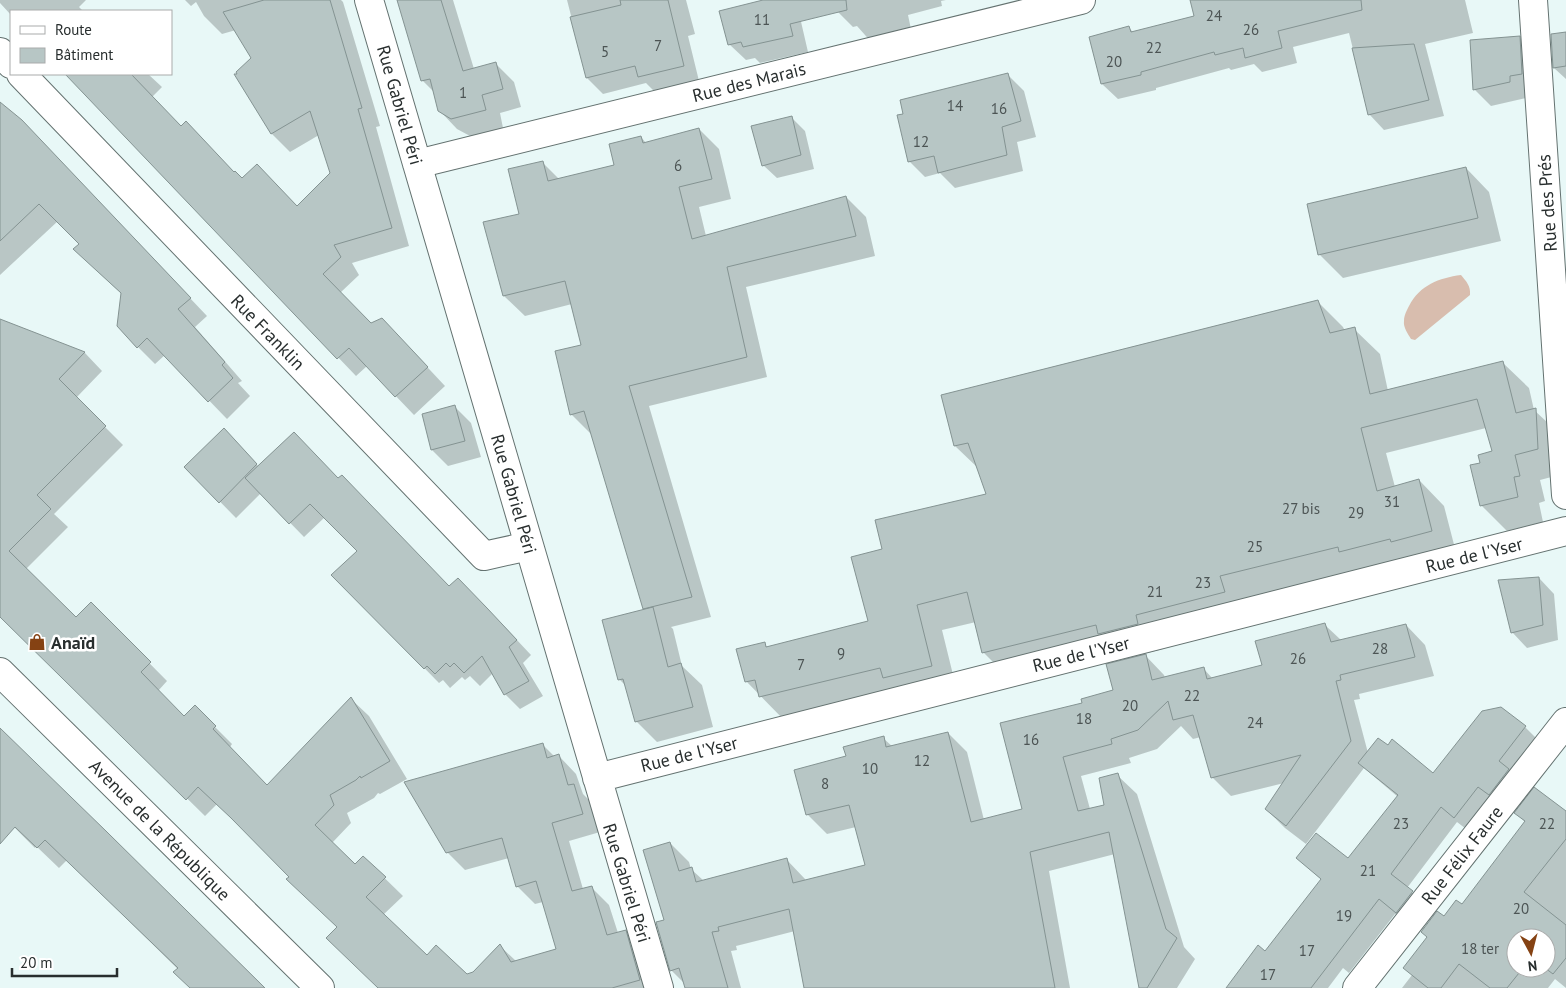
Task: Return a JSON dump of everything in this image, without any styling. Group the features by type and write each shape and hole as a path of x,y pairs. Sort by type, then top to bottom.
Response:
{"street":[{"name":"Rue Gabriel Péri","path":"369,0 659,988"},
{"name":"Rue des Marais","path":"417,164 1081,0"},
{"name":"Rue des Prés","path":"1534,0 1559,283 1566,496"},
{"path":"0,52 10,63"},
{"name":"Rue Franklin","path":"22,75 484,556 529,546"},
{"name":"Rue de l'Yser","path":"597,778 1566,531"},
{"name":"Avenue de la République","path":"0,672 320,988"},
{"name":"Rue Félix Faure","path":"1357,988 1566,722"}],"shaded area":[{"path":"1461,275 1469,286 1470,295 1415,340 1411,339 1405,328 1404,319 1413,299 1431,284 1445,278"}],"building":[{"path":"264,0 330,0 362,108 358,109 392,228 334,245 341,257 323,274 371,323 382,318 428,367 395,397 349,348 337,359 66,75 132,75 181,126 186,121 234,172 242,178 257,164 297,206 330,173 310,111 271,134 234,74 237,74 236,72 251,58 223,12"},
{"path":"397,0 441,0 463,71 496,62 503,89 482,95 486,110 451,119 438,111 430,79 421,81"},
{"path":"620,0 668,0 684,66 638,77 635,66 586,78 570,17 621,5"},
{"path":"763,0 846,0 847,10 790,24 793,36 743,47 741,42 728,45 719,11"},
{"path":"1190,0 1361,0 1362,10 1278,31 1282,48 1245,58 1243,48 1215,55 1214,52 1141,72 1141,75 1101,84 1089,37 1129,26 1131,32 1194,16"},
{"path":"1566,32 1566,66 1553,68 1551,34"},
{"path":"1520,36 1522,74 1510,76 1510,82 1473,90 1470,40"},
{"path":"1414,44 1429,100 1368,115 1352,48"},
{"path":"1008,73 1021,121 1002,127 1007,155 938,173 934,156 908,162 897,115 903,114 900,100"},
{"path":"0,102 22,120 191,298 178,309 225,362 222,365 233,378 208,402 147,338 137,348 117,326 121,293 73,249 79,244 39,204 0,241"},
{"path":"792,116 801,155 762,166 751,126"},
{"path":"699,128 712,179 679,187 692,239 846,196 856,236 727,267 747,357 629,386 692,597 643,609 584,411 570,415 555,351 581,345 565,281 503,296 483,222 519,214 508,169 543,161 548,181 614,165 609,144 641,136 643,143"},
{"path":"1466,167 1478,218 1318,255 1307,204"},
{"path":"1318,300 1330,333 1355,327 1370,394 1503,361 1516,413 1536,408 1538,449 1515,455 1520,476 1514,477 1518,497 1480,506 1470,465 1480,463 1478,455 1492,451 1477,399 1361,428 1377,491 1419,479 1432,531 1391,542 1390,539 1339,552 1338,547 1220,576 1225,592 1136,615 1138,624 1098,634 1096,625 982,653 967,592 917,605 932,666 883,678 880,668 759,697 755,680 745,682 736,649 765,642 766,647 868,621 851,557 882,549 875,520 986,494 968,443 954,446 941,395"},
{"path":"0,319 85,352 59,379 106,426 37,495 51,509 9,551 76,617 91,602 151,662 141,672 184,716 195,705 216,726 213,729 267,785 351,697 390,761 361,778 360,776 330,795 334,805 315,825 355,864 363,856 386,877 366,897 427,955 436,945 467,974 473,972 500,944 511,962 556,949 536,881 516,887 502,838 446,853 404,782 543,743 547,758 559,754 568,785 574,784 583,814 552,823 572,891 592,886 607,935 626,930 640,980 612,988 378,988 326,938 337,927 286,879 289,877 231,818 198,787 186,800 0,617"},
{"path":"455,405 465,441 431,450 422,414"},
{"path":"224,428 257,464 219,503 184,467"},
{"path":"294,432 338,478 342,475 449,586 458,578 487,608 517,640 509,647 529,681 504,695 482,656 464,673 454,663 450,667 446,663 435,674 427,666 424,669 331,575 357,551 310,504 289,524 245,478"},
{"path":"1539,577 1543,625 1511,633 1498,580"},
{"path":"653,607 668,667 681,663 693,707 635,722 623,679 618,680 602,620"},
{"path":"1325,623 1331,642 1406,624 1415,657 1340,675 1341,680 1336,681 1351,741 1286,826 1265,809 1301,755 1211,778 1193,715 1173,720 1168,701 1138,730 1111,739 1112,744 1063,757 1078,811 1104,805 1099,778 1118,773 1166,929 1177,938 1147,988 1139,988 1109,832 1030,852 1055,988 804,988 789,909 718,927 719,931 712,932 728,988 685,988 679,968 670,971 656,922 664,920 643,850 670,842 679,871 692,867 696,882 787,858 793,883 865,865 849,805 806,815 794,770 846,756 843,747 884,736 886,747 948,732 971,822 1022,809 1000,723 1082,703 1081,699 1113,690 1106,664 1146,654 1152,680 1204,667 1207,679 1262,665 1255,641"},
{"path":"1501,707 1526,726 1499,761 1509,769 1489,795 1478,787 1454,818 1441,807 1391,874 1413,891 1396,913 1379,899 1311,988 1226,988 1258,945 1265,951 1321,879 1296,858 1316,833 1348,858 1398,795 1358,763 1378,738 1388,745 1392,739 1433,773 1482,711"},
{"path":"0,728 265,988 190,988 173,972 178,968 45,840 37,848 15,827 0,844"},
{"path":"1534,787 1566,811 1566,839 1524,892 1566,925 1566,958 1556,970 1556,928 1506,928 1506,978 1515,978 1507,988 1490,988 1459,964 1441,988 1428,988 1403,968 1427,937 1421,932 1437,911 1444,916 1456,900 1462,904 1525,821 1514,813"}],"place":[{"name":"Anaïd","path":"37,642"}]}
